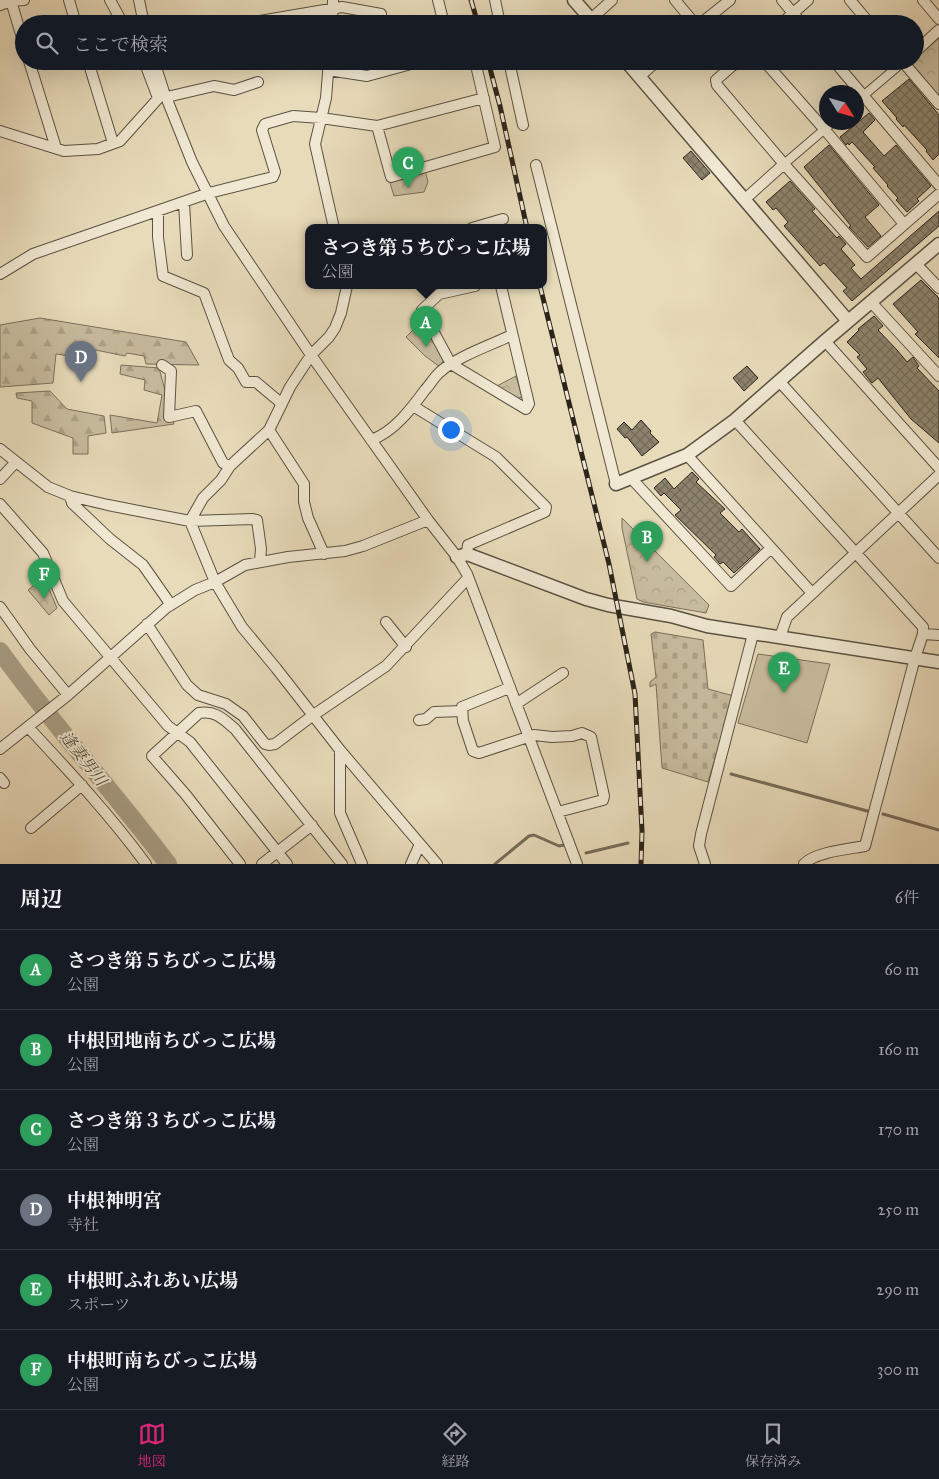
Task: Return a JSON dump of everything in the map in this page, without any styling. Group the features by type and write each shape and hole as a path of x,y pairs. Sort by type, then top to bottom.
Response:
{"street":[{"path":"0,5 11,1 24,0"},
{"path":"69,0 73,15"},
{"path":"110,0 118,15"},
{"path":"139,0 142,15"},
{"path":"438,0 442,15"},
{"path":"495,0 498,15"},
{"path":"574,0 588,15"},
{"path":"598,15 612,0"},
{"path":"675,0 688,15"},
{"path":"711,15 730,0"},
{"path":"782,0 793,13 808,0"},
{"path":"850,0 862,15"},
{"path":"923,0 939,19"},
{"path":"11,1 15,15"},
{"path":"286,15 333,4 382,15"},
{"path":"924,44 939,30"},
{"path":"32,70 56,148"},
{"path":"91,70 113,143"},
{"path":"149,70 163,96 192,162 235,244 428,520 462,555 608,605 672,616 708,626 753,634 939,662"},
{"path":"156,70 163,96"},
{"path":"329,70 326,98 315,144 333,224"},
{"path":"344,70 367,76 389,70"},
{"path":"377,126 391,177 495,147 477,70"},
{"path":"511,70 523,125"},
{"path":"633,70 848,321"},
{"path":"639,77 647,70"},
{"path":"728,70 716,80 717,85 867,257 939,194"},
{"path":"772,70 819,123"},
{"path":"840,70 850,85"},
{"path":"864,96 894,70"},
{"path":"910,70 939,104"},
{"path":"0,131 64,151 98,149 120,140 163,96 171,96 214,86 234,90 258,82"},
{"path":"0,274 33,254 184,203 208,193 273,177 275,172 262,130 266,124 293,116 377,126 484,98"},
{"path":"864,103 939,185"},
{"path":"744,200 825,130 904,224"},
{"path":"536,165 616,484 688,455 735,420 939,244"},
{"path":"184,203 187,255"},
{"path":"158,212 158,237 164,276 204,293 229,360 238,368 246,382 256,382 281,403"},
{"path":"486,224 503,219"},
{"path":"916,264 939,288"},
{"path":"190,521 203,498 221,480 230,466 269,430 281,403 311,355 335,328 341,313 346,289"},
{"path":"462,289 439,294 422,310 450,364 526,409 529,404 502,289"},
{"path":"871,302 939,376"},
{"path":"371,440 390,429 413,406 439,373 450,364 512,335"},
{"path":"825,341 939,468"},
{"path":"162,365 171,371 169,417 196,411 223,463 230,466"},
{"path":"779,381 939,558"},
{"path":"413,406 496,457 546,507 545,512 468,545 462,555 468,578 509,688 578,864"},
{"path":"735,420 923,627 865,846 820,856 804,864"},
{"path":"269,430 304,484 304,502 308,518 324,554"},
{"path":"0,449 48,487 70,496 190,521 253,518 256,520 261,549 260,562"},
{"path":"688,455 812,593"},
{"path":"0,479 16,462"},
{"path":"780,637 788,616 939,475"},
{"path":"631,478 731,586 771,548"},
{"path":"70,496 72,503 78,509 110,539 143,565 170,605"},
{"path":"0,504 43,553 63,601 168,726 190,742 287,864"},
{"path":"0,749 66,696 146,624 170,605 195,590 215,582 245,565 345,551 363,546 428,520"},
{"path":"190,521 215,582 242,627 312,716 437,864"},
{"path":"146,624 187,685 198,694 226,704 243,716 265,744 275,744 312,716 386,666 406,647 468,578"},
{"path":"0,607 66,696"},
{"path":"386,622 406,647"},
{"path":"705,864 700,846 700,834 753,634"},
{"path":"922,634 939,635"},
{"path":"516,704 564,673"},
{"path":"509,688 464,705 462,712 465,729 473,751 476,753 529,736 572,736 582,732 591,737 604,796 603,800 558,812"},
{"path":"419,720 426,720 434,712 462,712"},
{"path":"240,864 186,795 152,756 199,713 217,714 235,729 342,864"},
{"path":"30,725 127,838 146,864"},
{"path":"340,750 340,813 362,864"},
{"path":"31,828 82,785"},
{"path":"262,864 312,825"},
{"path":"411,864 420,844"}],"green space":[{"path":"939,38 939,96 916,70 924,70 924,51"},
{"path":"425,170 428,182 424,192 394,196 390,183 393,178"},
{"path":"40,318 186,342 199,365 146,364 144,356 127,353 125,356 71,345 69,356 56,354 53,383 0,387 0,325"},
{"path":"421,322 444,359 440,367 425,356 406,337"},
{"path":"121,365 159,368 174,424 112,433 110,415 157,423 162,395 144,390 145,380 120,374"},
{"path":"516,376 522,397 517,399 497,386"},
{"path":"50,391 67,409 104,416 106,433 88,436 88,454 73,454 73,438 32,423 32,401 17,398 16,393"},
{"path":"622,518 709,605 706,613 643,602 637,599 622,528"},
{"path":"44,577 57,608 49,615 28,590"},
{"path":"655,632 703,640 708,689 734,696 708,782 662,768 656,684 650,687 650,682 656,677 651,634"},
{"path":"758,654 830,664 807,743 738,723"}],"building":[{"path":"909,79 939,115 939,154 933,160 927,150 904,125 903,127 882,101"},
{"path":"869,113 875,120 863,132 884,156 896,145 931,186 907,212 873,168 875,167 852,142 846,145 840,137 848,130 864,130 864,117"},
{"path":"829,145 879,205 865,217 881,236 868,247 849,227 851,226 804,167"},
{"path":"691,151 710,173 702,180 683,158"},
{"path":"790,181 815,209 812,211 837,238 839,236 846,244 841,249 855,265 851,268 861,279 939,211 939,226 852,301 843,291 847,288 824,263 820,266 784,226 788,222 776,208 773,210 766,202"},
{"path":"921,280 939,298 939,358 915,334 918,332 893,304"},
{"path":"874,316 883,326 878,330 907,362 913,357 919,366 917,368 939,391 939,443 911,419 878,378 872,383 863,372 867,369 857,357 860,355 847,342 858,329"},
{"path":"747,366 758,378 744,391 733,378"},
{"path":"641,420 659,442 642,456 627,437 625,438 617,429 624,422 632,430"},
{"path":"692,472 699,479 696,482 725,509 720,513 739,532 742,529 760,549 734,573 723,562 720,564 714,557 716,555 675,515 681,510 664,493 661,496 654,488 665,478 674,489"}],"waterway":[{"name":"逢妻男川","path":"0,651 168,864"},
{"path":"731,774 871,812"},
{"path":"883,814 939,830"},
{"path":"495,864 529,836 534,835 559,846 564,845"},
{"path":"586,853 628,843"}],"railway":[{"path":"471,0 475,15"},
{"path":"490,70 526,224"},
{"path":"541,289 609,564 635,694 642,831 641,864"}],"place":[{"name":"さつき第３ちびっこ広場","path":"408,188"},
{"name":"さつき第５ちびっこ広場","path":"426,347"},
{"name":"中根神明宮","path":"81,382"},
{"name":"中根団地南ちびっこ広場","path":"647,562"},
{"name":"中根町南ちびっこ広場","path":"44,599"},
{"name":"中根町ふれあい広場","path":"784,693"}]}
